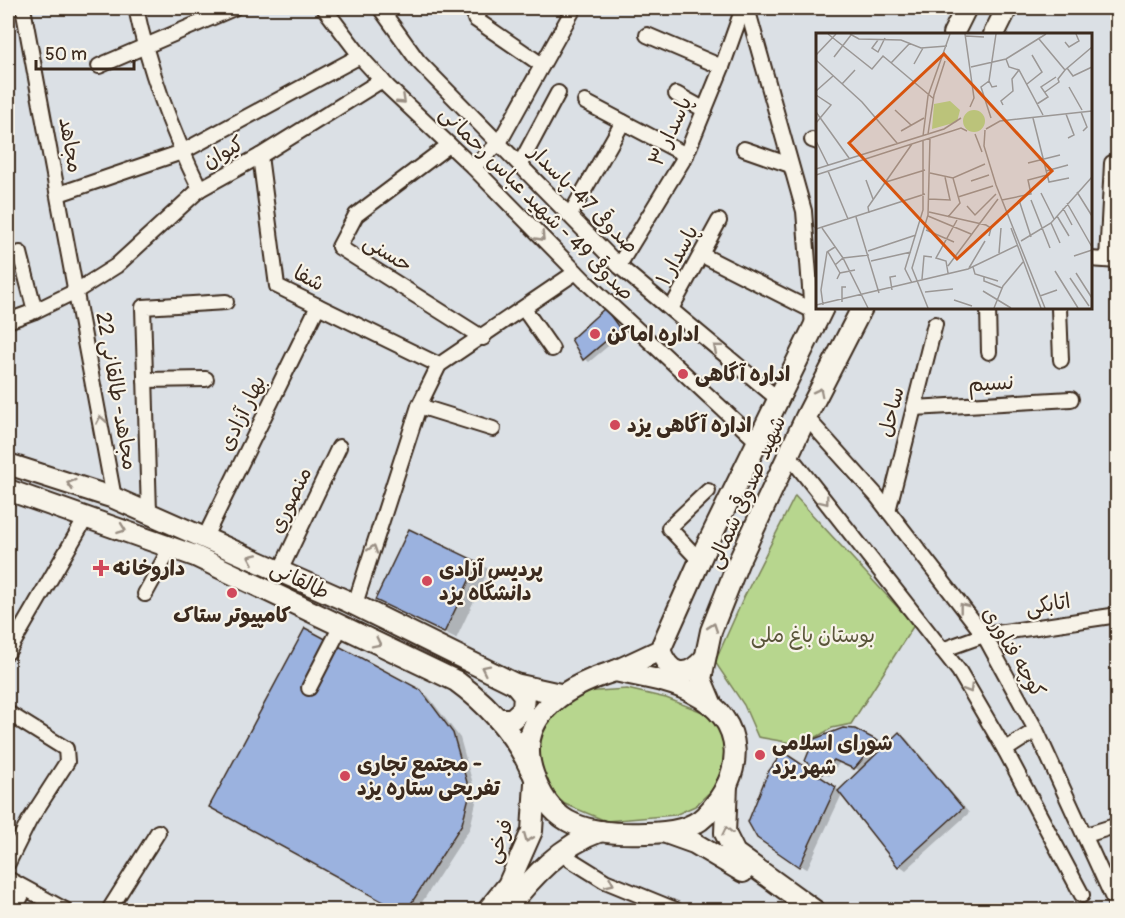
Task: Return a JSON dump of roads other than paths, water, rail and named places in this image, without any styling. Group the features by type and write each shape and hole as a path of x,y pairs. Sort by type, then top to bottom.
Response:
{"main road":[{"path":"954,33 966,8"},
{"path":"994,33 1006,8"},
{"name":"شهید صدوقی شمالی","path":"711,703 701,679 711,631 738,563 806,417 861,309"},
{"name":"شهید صدوقی شمالی","path":"660,650 816,315"},
{"name":"طالقانی","path":"8,464 114,498 355,604 515,684 560,694"},
{"name":"طالقانی","path":"8,490 171,547 456,681 474,695 519,744 533,776"},
{"path":"704,659 694,670 679,672 666,665 660,650 560,694 537,720 528,743 533,776 543,798 559,814 574,824 601,831 666,833 694,843 725,859 801,910"},
{"path":"615,671 662,681 692,692 711,703 724,719 735,739 736,767 728,783 704,817 686,827 666,833"},
{"path":"498,719 512,719 523,709 524,695 515,684"},
{"name":"فرخی","path":"488,910 508,885 532,831 533,776"},
{"path":"728,783 725,833 735,853 814,910"},
{"name":"فرخی","path":"506,910 560,853 580,839 601,831"}],"street":[{"name":"مجاهد","path":"23,8 78,290"},
{"path":"59,194 182,152 145,46 136,8"},
{"path":"99,66 234,8"},
{"name":"صدوقی 49 - شهید عباس رحمانی","path":"324,8 360,56 382,80 473,167 576,272 758,442"},
{"name":"صدوقی 47-پاسدار","path":"380,8 418,61 619,265 778,399"},
{"path":"482,8 475,19 542,65"},
{"path":"473,167 499,143 574,8"},
{"path":"745,8 804,211 816,315"},
{"name":"پاسدار ۳","path":"619,265 686,155 745,8"},
{"path":"647,35 722,67"},
{"name":"کیوان","path":"360,56 182,152 201,189 260,156 382,80"},
{"path":"520,164 558,93"},
{"path":"676,94 705,110"},
{"path":"585,102 686,155"},
{"path":"570,215 623,122"},
{"name":"حسنی","path":"449,145 356,215 339,247 483,338"},
{"path":"744,149 790,165"},
{"name":"شفا","path":"260,156 277,286 439,365"},
{"path":"1092,259 1112,260 1112,163"},
{"path":"8,321 78,290 116,266 201,189"},
{"name":"پاسدار ۱","path":"671,309 720,221"},
{"path":"20,253 34,311"},
{"path":"702,255 816,315"},
{"path":"355,604 419,406 439,365 483,338 576,272"},
{"name":"مجاهد- طالقانی 22","path":"78,290 114,498"},
{"path":"149,513 143,307 226,302"},
{"name":"بهار آزادی","path":"205,537 318,306"},
{"path":"524,309 552,350"},
{"path":"988,309 989,352"},
{"path":"1059,309 1061,360"},
{"name":"ساحل","path":"888,511 935,324"},
{"path":"145,380 206,379"},
{"name":"نسیم","path":"914,408 1071,399"},
{"path":"419,406 493,429"},
{"name":"کوچه فناوری","path":"806,417 888,511 984,635 1035,730 1118,909"},
{"name":"منصوری","path":"280,571 339,447"},
{"path":"789,455 959,671 1005,750 1082,895"},
{"path":"700,561 669,528 708,491"},
{"path":"8,652 87,516"},
{"path":"145,594 171,547"},
{"name":"اتابکی","path":"942,650 984,635 1118,615"},
{"path":"309,688 341,626"},
{"path":"8,713 47,735 66,749 67,762 29,821 8,863"},
{"path":"1005,750 1035,730"},
{"path":"1086,836 1118,825"},
{"path":"109,910 158,832"},
{"path":"560,853 605,881 676,910"},
{"path":"8,879 65,910"},
{"path":"14,910 25,889"}],"place":[{"name":"اداره اماکن","path":"595,334"},
{"name":"اداره آگاهی","path":"683,374"},
{"name":"اداره آگاهی یزد","path":"615,425"},
{"name":"داروخانه","path":"101,568"},
{"name":"پردیس آزادی دانشگاه یزد","path":"427,581"},
{"name":"کامپیوتر ستاک","path":"232,593"},
{"name":"شورای اسلامی شهر یزد","path":"760,755"},
{"name":"مجتمع تجاری - تفریحی ستاره یزد","path":"345,776"}],"park label":[{"name":"بوستان باغ ملی","path":"813,635"}]}
